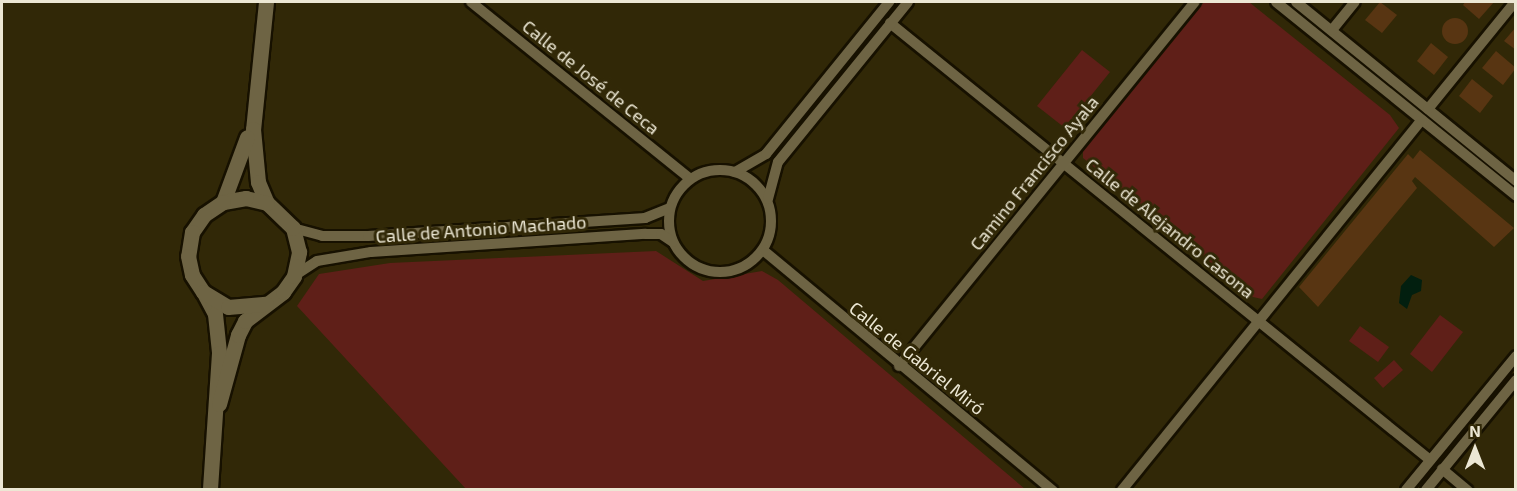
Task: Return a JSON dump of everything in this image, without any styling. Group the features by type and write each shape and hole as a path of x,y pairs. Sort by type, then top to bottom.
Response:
{"main road":[{"path":"219,404 238,335 245,321 283,292 294,276 299,252 293,228 267,203 253,156 255,96 266,2"},
{"path":"223,202 242,159 255,96"},
{"path":"210,489 219,404 218,332 188,256 192,232 204,215 223,202 246,198 267,203"},
{"path":"203,292 228,307 266,304"}],"street":[{"name":"Calle de José de Ceca","path":"471,2 690,179"},
{"path":"735,172 766,154 889,2"},
{"path":"768,202 751,179 735,172 702,173 690,179 670,208 673,242 693,265 711,272 729,272 749,264 763,250 771,232 769,182 778,162 908,2"},
{"name":"Camino Francisco Ayala","path":"899,366 1195,2"},
{"path":"1276,2 1515,196"},
{"path":"1296,2 1515,181"},
{"path":"1332,30 1355,2"},
{"path":"1428,109 1515,2"},
{"name":"Calle de Alejandro Casona","path":"890,23 1430,460"},
{"path":"1122,489 1422,120"},
{"name":"Calle de Antonio Machado","path":"293,228 322,236 368,236 645,218 670,208"},
{"name":"Calle de Antonio Machado","path":"294,276 317,261 371,252 645,234 661,234 673,242"},
{"name":"Calle de Gabriel Miró","path":"763,250 899,366 1052,489"},
{"path":"1406,489 1515,356"},
{"path":"1426,489 1515,380"},
{"path":"1442,469 1467,489"}],"shaded area":[{"path":"1204,2 1249,2 1390,115 1399,128 1262,299 1253,297 1083,158 1083,151"},
{"path":"1082,50 1110,72 1065,128 1037,106"},
{"path":"656,251 703,281 762,271 778,280 1025,489 466,489 297,306 319,274 390,263"},
{"path":"1411,275 1422,280 1421,291 1412,295 1407,309 1399,303 1401,286"},
{"path":"1440,315 1463,332 1432,372 1410,354"},
{"path":"1360,326 1389,347 1378,362 1349,341"},
{"path":"1394,360 1403,370 1383,388 1374,378"}],"building":[{"path":"1380,2 1397,15 1382,33 1365,20"},
{"path":"1465,2 1494,2 1479,19 1463,5"},
{"path":"1455,18 1464,22 1468,31 1464,40 1455,44 1446,40 1442,31 1446,22"},
{"path":"1516,27 1516,50 1504,41"},
{"path":"1431,43 1448,57 1434,75 1417,61"},
{"path":"1496,51 1516,68 1503,85 1482,68"},
{"path":"1472,79 1493,96 1480,113 1459,96"},
{"path":"1420,150 1514,228 1494,247 1415,177 1412,181 1417,188 1318,307 1299,287 1408,154 1413,159"}]}
